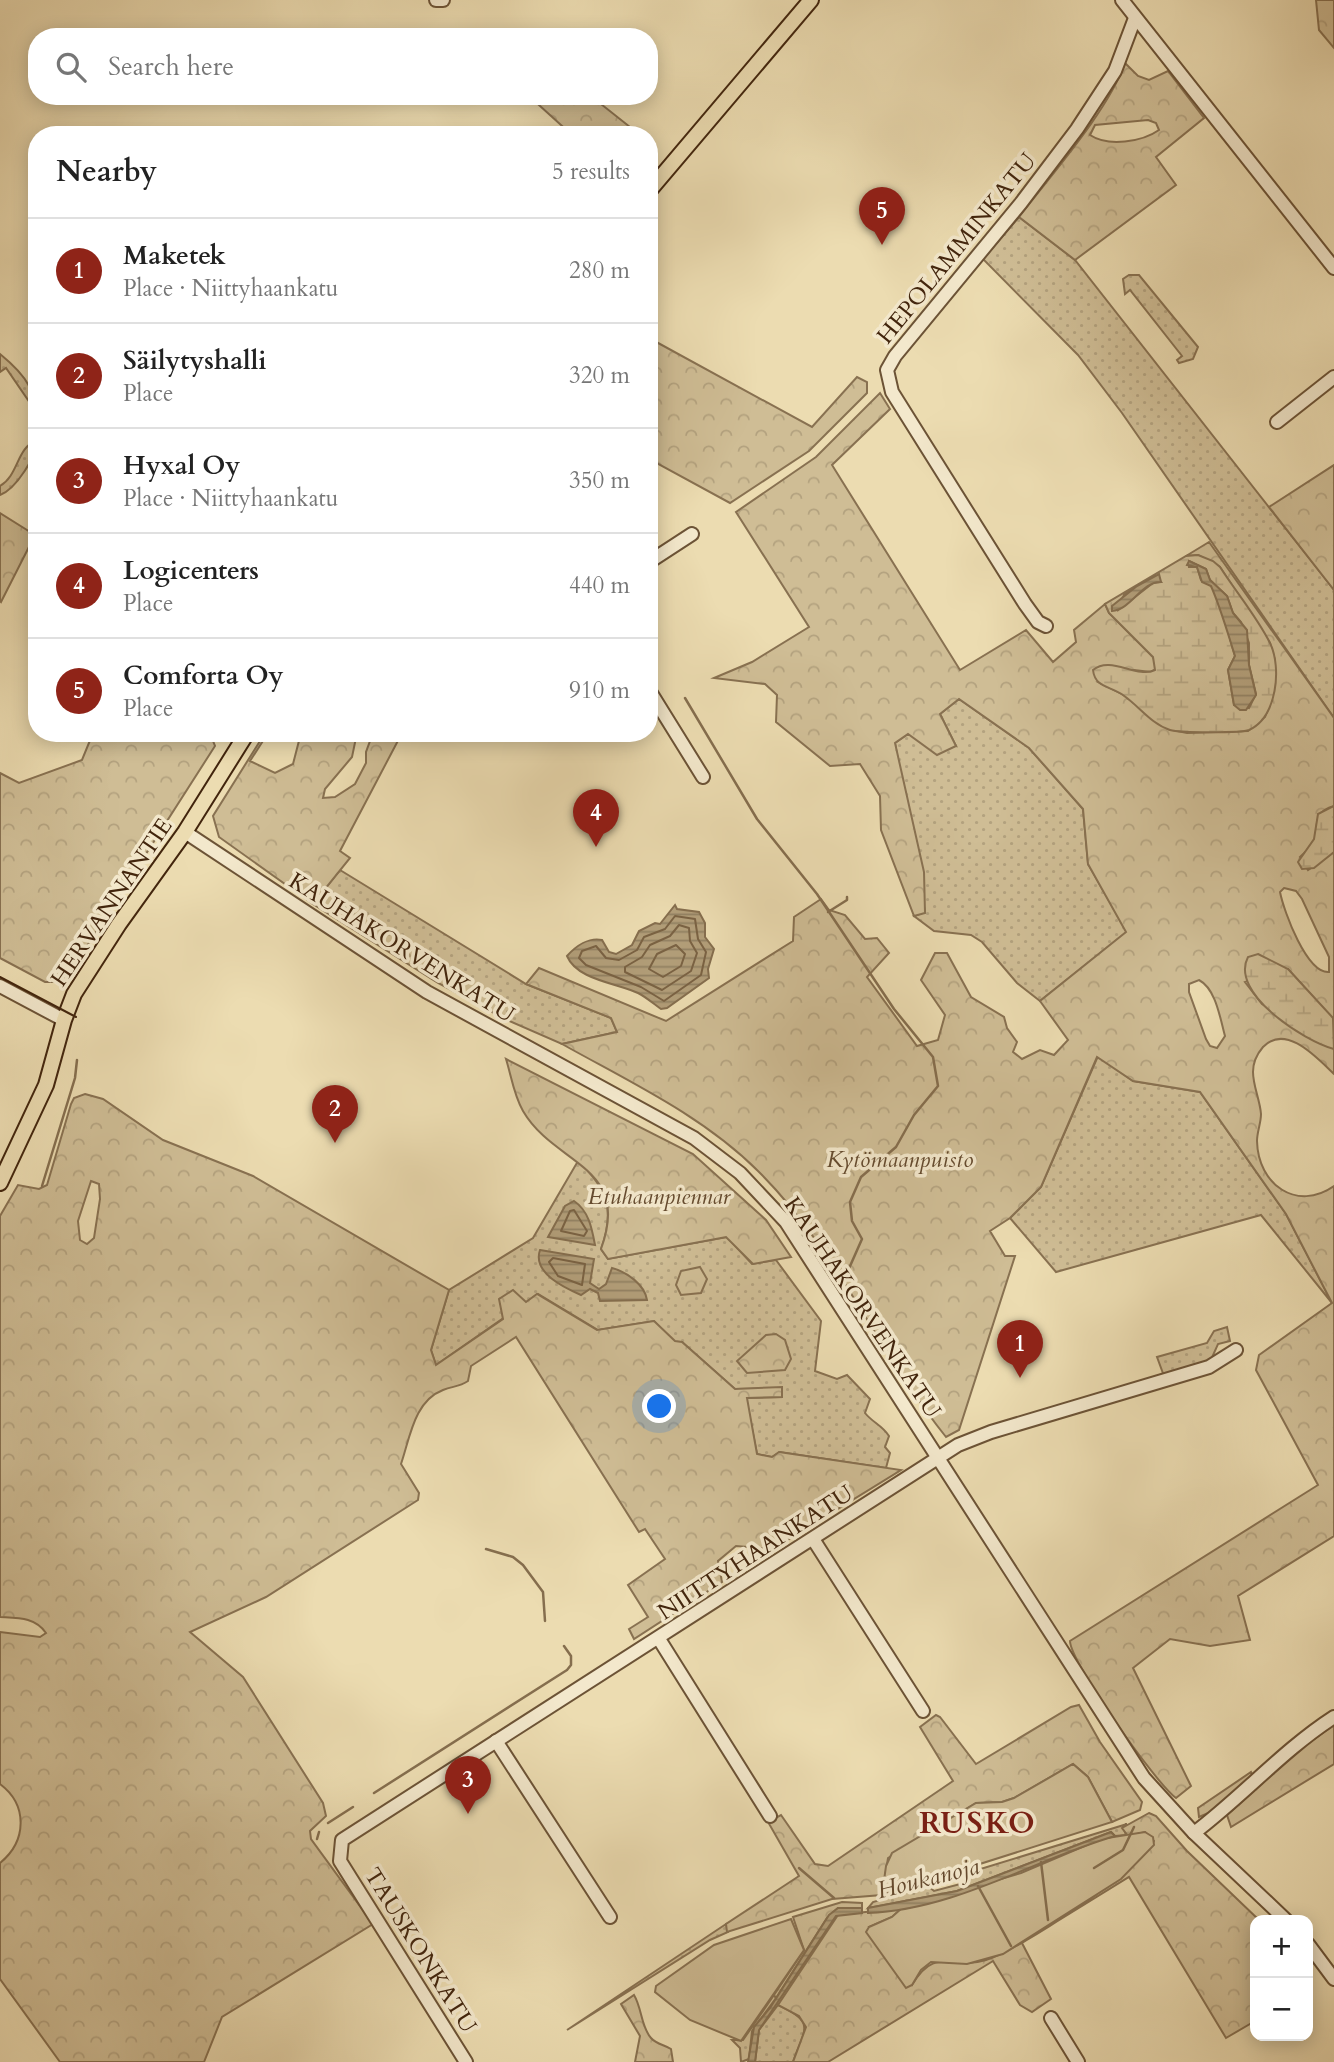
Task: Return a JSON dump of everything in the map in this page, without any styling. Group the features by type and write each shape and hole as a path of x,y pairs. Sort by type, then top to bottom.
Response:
{"main road":[{"path":"658,180 811,0"},
{"name":"HERVANNANTIE","path":"0,1183 46,1085 64,1020 93,962 185,832 241,742"}],"street":[{"path":"1122,0 1334,268"},
{"name":"HEPOLAMMINKATU","path":"1046,626 1033,616 898,402 887,383 887,370 895,355 1016,209 1077,129 1115,71 1135,18"},
{"path":"1277,422 1334,377"},
{"path":"658,556 692,534"},
{"path":"658,704 703,777"},
{"name":"KAUHAKORVENKATU","path":"185,832 427,992 695,1138 740,1173 786,1222 1088,1696 1144,1778 1194,1833 1281,1915"},
{"path":"0,986 64,1020"},
{"name":"NIITTYHAANKATU","path":"340,1861 339,1847 348,1835 970,1439 1209,1367 1237,1350"},
{"path":"813,1539 923,1711"},
{"path":"659,1639 771,1816"},
{"path":"1194,1833 1236,1801 1272,1765 1334,1717"},
{"path":"496,1741 610,1917"},
{"name":"TAUSKONKATU","path":"340,1861 467,2062"},
{"path":"1313,1951 1334,1979"},
{"path":"1051,2018 1079,2062"}],"green space":[{"path":"1316,0 1334,0 1334,48 1319,30"},
{"path":"1125,63 1138,76 1149,80 1168,71 1204,118 1156,157 1176,185 1075,260 1019,217 1078,142 1117,82","holes":["1148,120 1156,123 1159,130 1144,138 1125,142 1106,141 1090,135 1095,125"]},
{"path":"539,105 602,105 629,126 562,126"},
{"path":"1019,217 1075,260 1334,590 1334,718 1122,413 1078,355 983,259"},
{"path":"1129,275 1139,275 1198,347 1193,359 1179,363 1177,360 1182,356 1130,290 1125,294 1123,279"},
{"path":"658,343 812,427 857,377 867,382 867,393 809,451 730,503 658,464"},
{"path":"0,354 28,383 28,400 6,368 0,372"},
{"name":"Kytömaanpuisto","path":"880,393 890,409 832,465 960,670 1026,630 1053,662 1076,642 1074,630 1105,604 1109,613 1153,657 1157,668 1151,672 1134,670 1098,682 1122,694 1168,729 1187,733 1248,731 1265,717 1272,698 1275,660 1270,643 1220,567 1198,555 1186,556 1209,542 1334,718 1334,806 1320,814 1314,841 1300,857 1308,870 1334,852 1334,1020 1288,969 1245,982 1262,1004 1334,1049 1334,1074 1301,1046 1281,1039 1272,1041 1259,1052 1253,1072 1261,1114 1257,1141 1264,1170 1282,1190 1294,1195 1320,1193 1334,1186 1334,1536 1238,1596 1250,1640 1210,1646 1170,1639 1133,1668 1191,1786 1176,1798 1151,1771 1116,1722 1084,1673 1070,1641 1318,1485 1256,1370 1259,1355 1332,1303 1286,1214 1200,1092 1133,1081 1097,1057 1041,1187 1010,1218 990,1231 1005,1256 1015,1256 959,1430 946,1437 899,1370 811,1233 786,1201 737,1151 714,1133 639,1086 562,1044 617,1032 611,1018 526,984 539,968 666,1021 793,941 794,917 821,899 829,910 845,915 865,939 877,938 889,953 867,977 917,1046 938,1040 945,1015 921,980 935,953 947,953 971,997 1004,1017 1007,1028 1017,1042 1013,1052 1022,1059 1040,1050 1054,1055 1068,1040 1040,1001 1126,932 1088,864 1083,809 1029,748 959,699 940,714 956,746 937,755 908,734 895,743 924,872 925,913 914,916 881,830 880,796 860,764 830,766 776,722 777,695 765,684 714,678 752,662 809,627 736,512 816,457","holes":["1284,888 1296,891 1302,899 1329,957 1329,972 1321,970 1313,963 1291,927 1280,892","1199,980 1210,990 1219,1013 1225,1036 1217,1048 1210,1046 1206,1039 1189,992 1189,984"]},
{"path":"28,446 28,463 24,471 13,486 0,495 0,486 11,475"},
{"path":"1334,465 1334,590 1269,507"},
{"path":"0,513 28,531 28,549 0,601"},
{"path":"1198,555 1220,567 1253,614 1274,653 1276,678 1271,703 1258,724 1249,730 1170,730 1151,719 1123,695 1100,683 1094,676 1093,670 1108,665 1140,672 1155,670 1153,657 1109,613 1105,604 1186,556","holes":["1189,561 1206,569 1210,580 1227,596 1233,613 1241,622 1249,643 1249,665 1256,694 1249,708 1234,705 1228,670 1235,656 1221,607 1214,590 1201,580 1197,567 1189,567","1155,576 1161,582 1153,583 1117,611 1124,595"]},
{"path":"959,699 1029,748 1083,809 1088,864 1127,932 1040,1001 1017,983 982,942 971,935 934,931 914,916 925,912 895,743 908,734 956,746 940,714"},
{"path":"89,742 213,742 215,746 71,971 58,982 45,982 0,958 0,773 19,783 82,760"},
{"path":"259,742 262,742 250,761 275,773 293,764 299,742 355,742 352,757 325,789 323,798 335,797 355,784 366,763 370,742 397,742 340,851 350,858 313,904 219,837 213,816"},
{"path":"1334,806 1334,852 1314,868 1302,869 1298,862 1314,839 1318,814"},
{"path":"340,870 526,984 611,1018 617,1032 562,1044 505,1019 438,983 313,904"},
{"path":"1258,954 1288,969 1333,1018 1334,1049 1289,1026 1259,1000 1249,985 1245,971 1248,957"},
{"path":"1098,1056 1133,1081 1200,1092 1286,1214 1332,1303 1261,1215 1056,1272 1010,1218 1041,1187"},
{"name":"Etuhaanpiennar","path":"506,1059 693,1154 766,1220 791,1257 753,1264 726,1237 608,1259 601,1249 608,1221 606,1200 598,1183 586,1169 537,1129 523,1111"},
{"path":"85,1094 103,1099 163,1140 253,1176 449,1290 431,1350 436,1365 503,1319 499,1299 513,1290 526,1302 537,1294 597,1330 654,1321 735,1389 782,1387 782,1397 747,1398 757,1454 772,1457 779,1452 901,1470 773,1549 736,1546 718,1561 722,1582 634,1639 629,1629 648,1617 628,1585 665,1559 645,1529 639,1532 516,1337 471,1366 468,1381 433,1395 414,1421 401,1464 419,1493 418,1500 266,1597 190,1632 243,1677 323,1803 326,1816 310,1831 311,1839 373,1924 222,2017 204,2062 60,2062 0,1979 0,1863 15,1844 21,1823 16,1802 0,1784 0,1632 40,1637 46,1633 31,1621 0,1617 0,1216 18,1185 39,1189 47,1185 74,1098","holes":["91,1181 99,1184 100,1199 94,1238 87,1244 80,1240 78,1221"]},
{"path":"578,1161 596,1181 606,1201 608,1223 601,1249 608,1259 727,1237 752,1264 776,1260 821,1321 815,1371 837,1379 847,1375 870,1399 865,1413 889,1436 885,1447 890,1453 886,1468 780,1452 772,1457 757,1454 746,1398 782,1397 782,1388 735,1389 682,1342 675,1342 654,1321 598,1330 538,1294 436,1365 431,1350 449,1290 533,1238"},
{"path":"700,1267 707,1279 701,1293 681,1295 676,1285 681,1271"},
{"path":"1227,1327 1230,1341 1218,1344 1210,1362 1164,1376 1157,1357 1207,1343 1214,1331"},
{"path":"776,1334 785,1340 791,1359 785,1370 747,1373 737,1361 766,1335"},
{"path":"1079,1705 1100,1742 1142,1802 1140,1810 1112,1822 1088,1777 1073,1764 1014,1798 1002,1802 976,1803 888,1858 882,1895 832,1899 727,1932 726,1924 799,1876 768,1822 781,1815 815,1864 828,1866 953,1781 920,1727 936,1715 976,1764 1071,1707"},
{"path":"1334,1725 1334,1764 1231,1827 1227,1815 1300,1749"},
{"path":"1073,1764 1088,1777 1112,1822 882,1895 886,1866 892,1853 976,1803 1002,1802 1014,1798"},
{"path":"1251,1772 1253,1776 1213,1811 1199,1817 1198,1808"},
{"path":"1149,1813 1156,1816 1187,1851 1254,1915 1250,1915 1250,2024 1226,2038 1129,1877 1051,1925 1078,1908 1145,1854 1154,1841 1145,1832 1128,1836 1122,1828"},
{"path":"1127,1824 1123,1826 1126,1835 1115,1836 1111,1832 957,1891 868,1908 873,1902 928,1886 934,1891 968,1882 967,1873"},
{"path":"1145,1832 1153,1837 1154,1845 1121,1879 1003,1954 967,1964 931,1962 921,1970 912,1985 906,1988 866,1932 869,1927 892,1917 902,1908 1021,1873 1101,1839"},
{"path":"842,1902 862,1903 862,1908 838,1908 827,1918 776,1998 774,1995 804,1950 793,1917"},
{"path":"902,1908 892,1917 869,1927 912,1985 921,1973 936,1962 973,1963 986,1960 1022,1943 1051,1999 1032,2012 1020,2005 993,1961 828,2062 793,2062 806,2027 799,2016 778,2005 838,1915"},
{"path":"791,1919 804,1950 741,2041 690,2020 655,1992 656,1986 714,1945"},
{"path":"726,1924 728,1932 710,1940 567,2030"},
{"path":"634,1995 648,2034 655,2042 671,2049 673,2062 635,2062 640,2036 621,2004"},
{"path":"774,1995 776,1998 752,2031 749,2059 741,2062 740,2048 732,2040 743,2040"},
{"path":"778,2005 803,2022 803,2034 793,2062 755,2062 759,2030"}],"water":[{"path":"1189,561 1206,569 1210,580 1227,596 1233,613 1247,630 1249,665 1256,695 1246,710 1240,710 1234,705 1228,670 1235,656 1218,603 1211,586 1202,582 1197,567 1187,565"},
{"path":"1159,574 1161,582 1148,586 1125,606 1112,611 1112,606 1137,586"},
{"path":"675,905 677,909 699,912 705,923 705,937 714,949 708,969 709,978 667,1008 661,1009 638,993 588,976 572,964 567,956 583,943 597,939 602,940 609,952 616,954 632,945 639,931 655,923 660,924"},
{"path":"574,1201 586,1215 595,1245 548,1237 565,1206"},
{"path":"540,1250 594,1259 590,1283 599,1289 606,1284 612,1268 624,1273 639,1284 647,1300 600,1301 598,1293 590,1289 581,1295 574,1292 545,1272 539,1258"},
{"path":"1111,1832 1115,1836 963,1894 900,1910 868,1913 868,1908 957,1891"},
{"path":"838,1908 862,1908 862,1913 836,1916 759,2030 755,2062 748,2062 754,2027 770,2008 829,1915"}],"waterway":[{"path":"685,698 757,819 817,894 894,1009 933,1057 938,1086 914,1115 896,1147 861,1177 850,1202 852,1221 862,1239 843,1282"},
{"path":"828,912 847,900 847,897"},
{"path":"42,1186 75,1078 77,1060"},
{"path":"486,1549 513,1557 523,1565 543,1592 545,1621"},
{"path":"374,1793 567,1670 571,1665 571,1656 564,1646"},
{"path":"328,1823 353,1807"},
{"path":"1094,1868 1123,1850 1134,1827"},
{"path":"317,1839 319,1832"},
{"path":"1041,1862 1048,1920"},
{"path":"799,1868 834,1898"},
{"name":"Houkanoja","path":"978,1886 1011,1946"}],"tram line":[{"path":"0,977 76,1017"}],"place":[{"name":"Comforta Oy","path":"882,245"},
{"name":"Logicenters","path":"596,847"},
{"name":"Säilytyshalli","path":"335,1143"},
{"name":"Maketek","path":"1020,1378"},
{"name":"Hyxal Oy","path":"468,1814"}],"district":[{"name":"RUSKO","path":"978,1823"}]}
